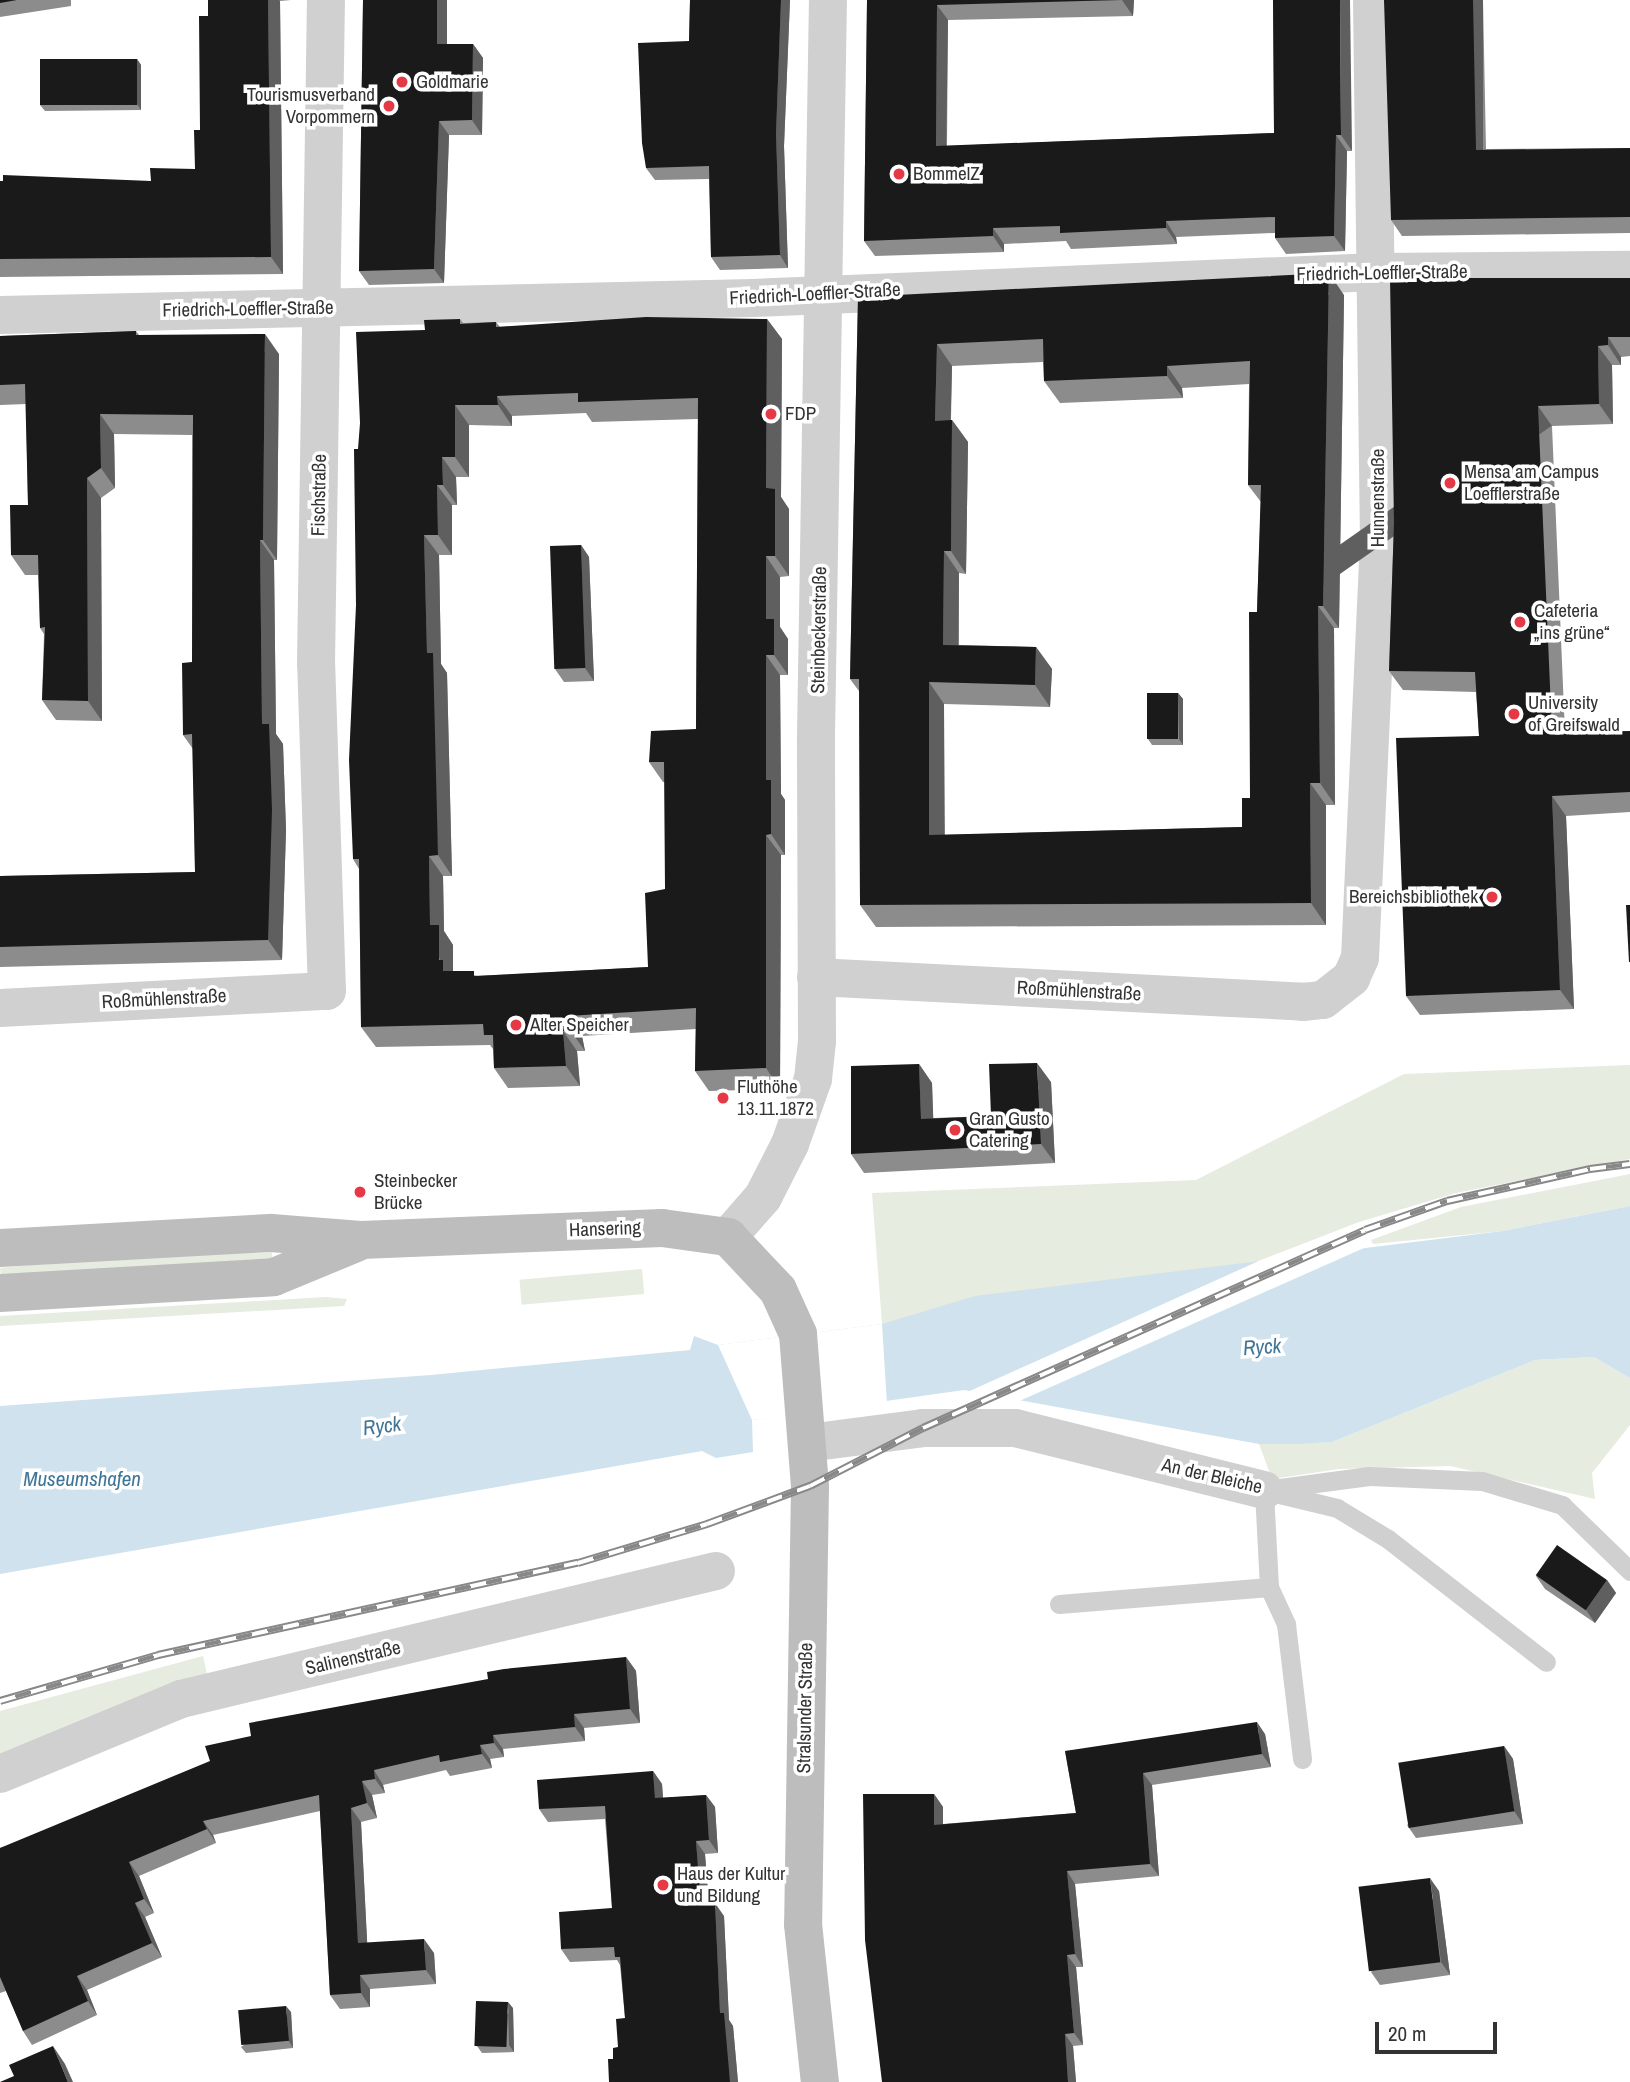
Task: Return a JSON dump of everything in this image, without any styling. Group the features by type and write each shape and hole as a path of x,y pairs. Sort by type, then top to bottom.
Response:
{"main road":[{"name":"Hansering","path":"0,1248 271,1233 361,1240 663,1228 728,1237"},
{"name":"Stralsunder Straße","path":"728,1237 778,1290 798,1334 807,1428 803,1924 820,2082"},
{"name":"Hansering","path":"0,1293 274,1277 361,1240"}],"street":[{"name":"Fischstraße","path":"326,0 316,663 327,991"},
{"name":"Steinbeckerstraße","path":"728,1237 763,1197 804,1111 817,1041 827,295 828,0"},
{"name":"Hunnenstraße","path":"1340,990 1360,958 1379,542 1372,0"},
{"name":"Friedrich-Loeffler-Straße","path":"0,315 827,295 1377,272 1630,270"},
{"name":"Roßmühlenstraße","path":"816,978 1257,1007 1313,1001 1340,990"},
{"name":"Roßmühlenstraße","path":"0,1008 327,991"},
{"name":"An der Bleiche","path":"807,1428 1015,1428 1264,1490"},
{"name":"Salinenstraße","path":"0,1774 181,1699 716,1571"}],"lane":[{"name":"An der Bleiche","path":"1264,1490 1369,1476 1482,1481 1562,1505 1630,1571"},
{"path":"1302,1759 1286,1624 1269,1587 1264,1490 1337,1508 1388,1539 1546,1662"},
{"path":"1059,1604 1269,1587"}],"shaded area":[{"path":"1630,1065 1630,1159 1456,1193 1359,1222 1248,1265 1208,1268 882,1324 872,1193 1196,1180 1404,1074"},
{"path":"1630,1174 1630,1206 1503,1231 1373,1244 1371,1240 1461,1207"},
{"path":"271,1244 273,1265 2,1289 0,1268"},
{"path":"642,1269 644,1294 522,1305 519,1280"},
{"path":"326,1297 347,1299 344,1306 0,1326 0,1316"},
{"path":"1594,1357 1630,1378 1630,1425 1592,1473 1595,1499 1450,1466 1339,1469 1272,1479 1259,1444 1332,1442 1535,1360"},
{"path":"203,1656 207,1674 0,1755 0,1711"}],"water":[{"path":"1630,1206 1630,1378 1594,1357 1535,1360 1332,1442 1298,1444 1259,1444 964,1390 752,1420 753,1452 716,1458 702,1451 0,1574 0,1406 431,1375 690,1350 694,1336 718,1345 882,1324 975,1296 1503,1231"}],"pier":[{"path":"1371,1241 1373,1244 1015,1403 963,1394 1261,1260"},
{"path":"882,1324 887,1404 752,1420 718,1345"}],"building":[{"path":"208,0 268,0 271,257 0,259 0,181 3,181 3,175 151,181 150,168 195,169 194,130 200,130 199,16 208,16"},
{"path":"363,0 437,0 437,44 473,44 472,120 439,121 434,269 359,271"},
{"path":"690,0 781,0 776,134 780,255 711,257 709,166 646,168 642,143 638,43 689,41"},
{"path":"867,0 1122,0 937,5 936,146 1274,133 1273,0 1340,0 1341,135 1336,135 1334,236 1275,238 1275,217 1166,221 1166,228 1060,233 1060,226 993,228 993,236 864,241"},
{"path":"1384,0 1473,0 1476,150 1630,148 1630,217 1391,220"},
{"path":"40,59 137,59 137,105 40,105"},
{"path":"1329,273 1323,606 1318,606 1320,783 1310,783 1311,903 860,905 859,679 850,679 858,297","holes":["1043,339 1044,381 1167,376 1167,366 1250,361 1248,485 1261,485 1257,612 1249,612 1250,798 1242,798 1242,827 929,835 929,682 1035,685 1036,647 943,645 944,551 951,551 952,420 935,421 937,344"]},
{"path":"1390,278 1630,278 1630,337 1608,337 1608,345 1598,346 1599,404 1538,406 1552,733 1630,731 1630,792 1552,796 1560,990 1406,996 1396,738 1479,736 1475,672 1389,671 1394,523"},
{"path":"646,317 767,319 766,488 775,489 775,556 766,556 766,619 774,619 774,655 766,655 766,780 771,780 771,834 766,835 766,1068 695,1071 696,1008 568,1016 570,1030 563,1031 566,1066 494,1068 493,1035 484,1035 483,1024 361,1027 359,859 353,859 349,760 356,605 354,449 358,449 360,423 356,332 425,330 424,320 460,319 460,324 496,322 496,327","holes":["578,393 578,402 698,398 696,729 651,731 649,762 664,762 665,889 645,893 648,967 474,976 474,971 443,971 443,960 439,960 439,925 430,925 429,856 438,855 433,653 427,653 424,535 438,535 437,485 443,485 442,457 455,457 455,405 498,405 497,396"]},
{"path":"136,331 136,335 265,334 263,540 260,540 262,724 269,724 272,810 268,940 0,947 0,876 195,872 192,734 183,735 182,663 192,662 193,415 100,414 101,468 87,478 88,701 42,700 45,627 40,628 38,555 11,555 10,505 28,505 25,384 0,385 0,336"},
{"path":"581,545 585,668 554,669 550,546"},
{"path":"1147,693 1178,693 1178,739 1147,739"},
{"path":"1626,905 1630,905 1630,962 1629,962"},
{"path":"1037,1063 1041,1144 851,1154 851,1066 919,1064 921,1119 991,1116 989,1064"},
{"path":"1557,1545 1607,1580 1586,1610 1536,1575"},
{"path":"626,1657 630,1709 574,1714 575,1727 493,1735 494,1743 480,1745 482,1754 440,1762 439,1755 374,1770 375,1779 362,1781 367,1803 351,1808 358,1943 424,1939 426,1970 360,1975 361,1993 330,1995 319,1795 203,1821 207,1829 129,1862 144,1899 135,1903 152,1943 77,1976 88,2001 23,2031 0,1977 0,1848 210,1761 205,1746 251,1736 249,1723 488,1679 487,1672 504,1669"},
{"path":"1257,1722 1262,1754 1143,1773 1150,1864 1067,1871 1075,1954 1067,1955 1074,2033 1065,2034 1068,2082 882,2082 865,1940 863,1794 934,1794 934,1825 1076,1813 1065,1751"},
{"path":"1504,1746 1514,1811 1409,1828 1398,1763"},
{"path":"653,1771 655,1798 706,1795 709,1840 696,1841 701,1905 715,1903 720,2013 724,2013 730,2082 609,2082 608,2059 613,2059 613,2048 618,2047 616,2019 625,2018 620,1957 615,1957 614,1947 561,1949 559,1912 612,1908 605,1806 539,1809 537,1780"},
{"path":"1430,1878 1440,1962 1369,1971 1359,1887"},
{"path":"476,2001 508,2002 506,2047 474,2046"},
{"path":"286,2006 289,2041 241,2045 238,2010"},
{"path":"53,2046 68,2082 0,2082 14,2076 9,2065"}],"railway":[{"path":"0,1701 158,1655 578,1563 707,1524 810,1486 923,1428 1365,1230 1447,1201 1590,1169 1630,1164"}],"place":[{"name":"Goldmarie","path":"402,82"},
{"name":"Tourismusverband Vorpommern","path":"389,106"},
{"name":"BommelZ","path":"899,174"},
{"name":"FDP","path":"771,414"},
{"name":"Mensa am Campus Loefflerstraße","path":"1450,483"},
{"name":"Cafeteria „ins grüne“","path":"1520,622"},
{"name":"University of Greifswald","path":"1514,714"},
{"name":"Bereichsbibliothek","path":"1492,897"},
{"name":"Alter Speicher","path":"516,1025"},
{"name":"Fluthöhe 13.11.1872","path":"723,1098"},
{"name":"Gran Gusto Catering","path":"955,1130"},
{"name":"Steinbecker Brücke","path":"360,1192"},
{"name":"Haus der Kultur und Bildung","path":"663,1885"}],"water label":[{"name":"Ryck","path":"1262,1347"},
{"name":"Ryck","path":"382,1426"},
{"name":"Museumshafen","path":"82,1479"}]}
